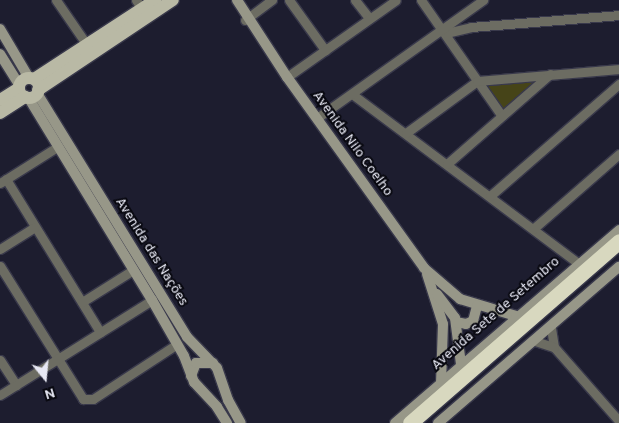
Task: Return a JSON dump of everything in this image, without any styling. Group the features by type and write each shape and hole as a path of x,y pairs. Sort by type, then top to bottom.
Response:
{"highway":[{"name":"Avenida Sete de Setembro","path":"424,423 525,328 616,247 619,235"},
{"name":"Avenida Sete de Setembro","path":"410,423 461,372 525,328"}],"main road":[{"path":"0,112 139,4 155,0"},
{"path":"0,100 29,88 173,0"},
{"path":"230,0 246,19"},
{"path":"237,0 246,19"},
{"name":"Avenida Nilo Coelho","path":"246,19 424,268"},
{"name":"Avenida das Nações","path":"0,29 57,147 152,300 177,344 191,376 227,423"},
{"name":"Avenida das Nações","path":"0,54 29,88 187,337 213,363 241,423"},
{"name":"Avenida Sete de Setembro","path":"438,423 525,328 579,264 619,230"},
{"name":"Avenida Sete de Setembro","path":"525,328 551,328 619,266"},
{"path":"424,268 434,292 443,324 441,383"},
{"path":"424,268 451,293 525,328"},
{"path":"434,292 447,304 456,322 461,372"},
{"path":"456,322 466,324 473,321 477,306"},
{"path":"191,376 196,364 213,363"},
{"name":"Avenida Sete de Setembro","path":"395,423 441,383 461,372"}],"street":[{"path":"56,0 87,45"},
{"path":"246,19 272,0"},
{"path":"289,0 324,50"},
{"path":"355,0 369,18"},
{"path":"287,77 396,0"},
{"path":"421,0 445,31 502,116"},
{"path":"317,118 445,31 483,0"},
{"path":"445,31 470,27 619,15"},
{"path":"406,133 477,81 619,69"},
{"path":"447,164 550,74"},
{"path":"490,196 619,84"},
{"path":"352,94 579,264"},
{"path":"57,147 3,181 35,227 100,332"},
{"path":"533,229 619,154"},
{"path":"0,249 35,227"},
{"path":"0,266 80,396 87,401 93,399 177,344"},
{"path":"82,302 133,270"},
{"path":"0,395 152,300"},
{"path":"525,328 554,347 619,421"},
{"path":"551,328 554,347"},
{"path":"0,360 16,385"}],"shaded area":[{"path":"545,76 503,111 479,82"}]}
